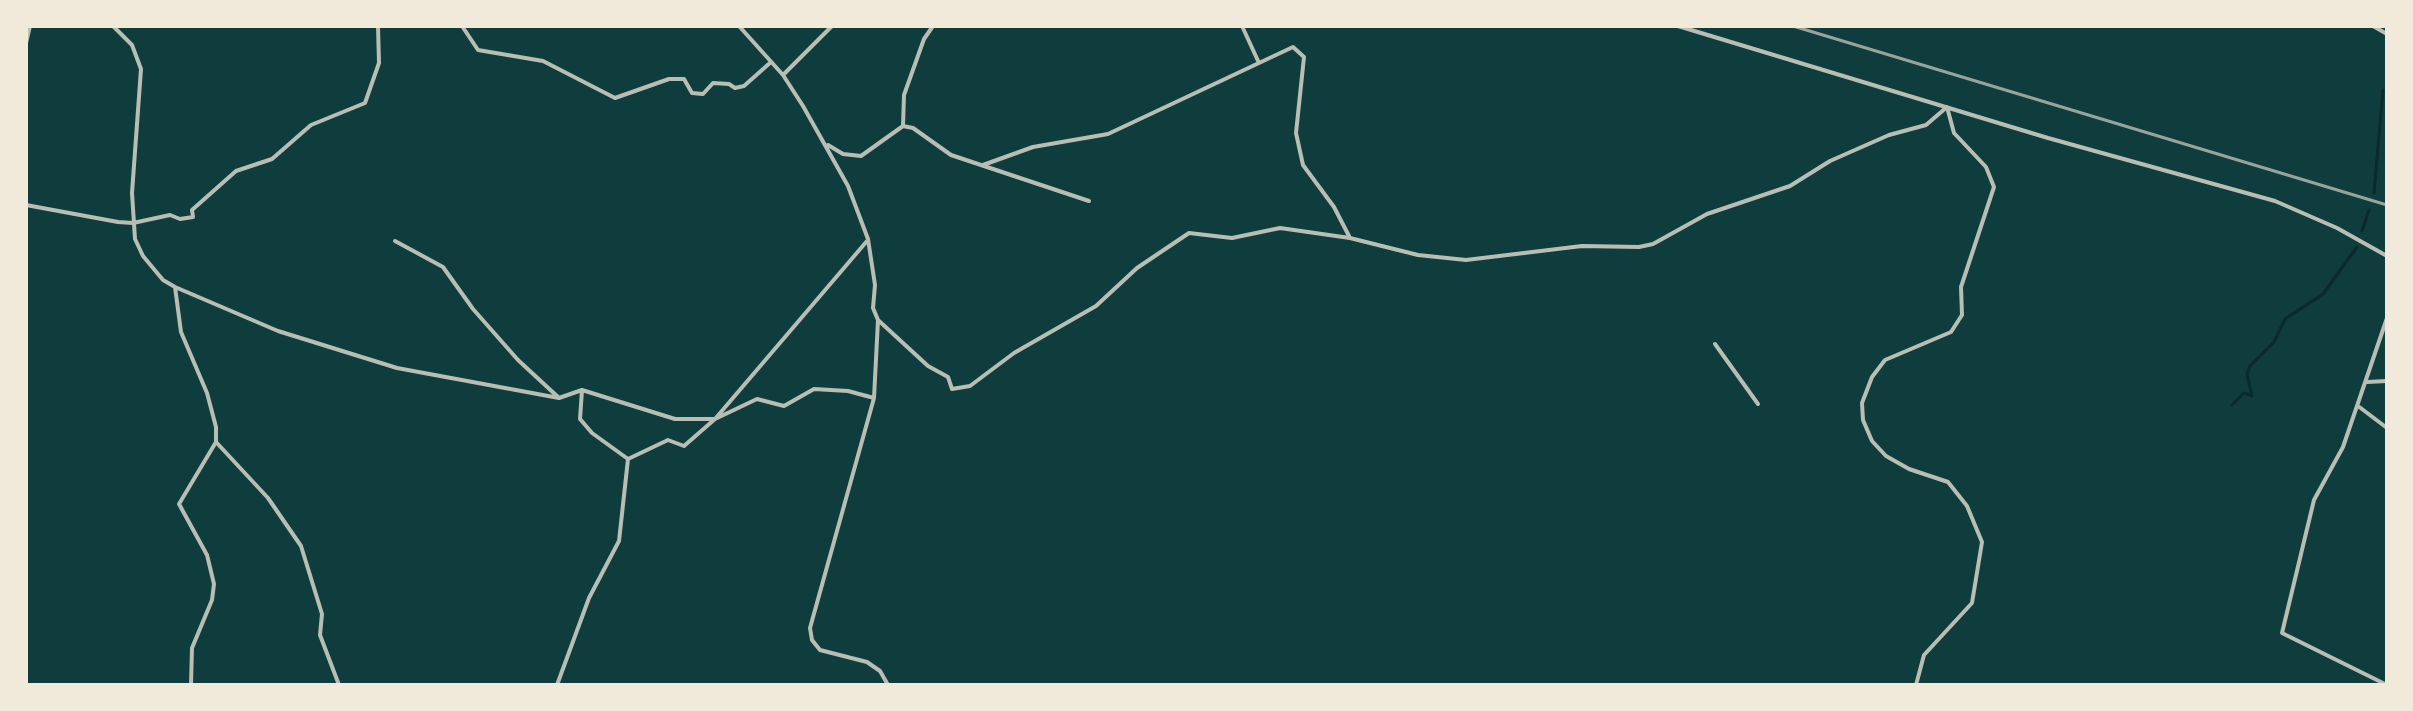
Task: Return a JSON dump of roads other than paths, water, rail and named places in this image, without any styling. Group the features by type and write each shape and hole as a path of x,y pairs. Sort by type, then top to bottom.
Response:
{"street":[{"path":"26,43 30,26"},
{"path":"113,26 132,45 141,69 133,223 143,256 163,280 175,287 278,331 397,368 559,398 582,390 675,419 715,419 757,399 784,406 814,389 848,391 874,398"},
{"path":"26,205 133,223 170,215 180,219 193,217 192,210 236,171 272,159 311,125 365,103 379,63 378,26"},
{"path":"462,26 478,50 543,61 615,98 669,79 684,79 692,93 703,94 713,83 729,84 735,88 744,86 771,62"},
{"path":"739,26 783,75 848,186 868,239 875,285 873,308 878,320 928,366 948,377 952,389 970,386 1014,353 1096,306 1137,268 1189,233 1232,238 1280,228 1350,238 1418,255 1466,260 1582,246 1653,244 1707,214 1772,194 1830,161 1889,135 1926,125 1947,107"},
{"path":"783,75 832,26"},
{"path":"903,126 904,95 924,39 933,26"},
{"path":"1242,26 1259,63"},
{"path":"1678,26 2275,201 2337,228 2387,256"},
{"path":"2373,26 2387,34"},
{"path":"983,165 1033,147 1108,134 1293,47 1304,57 1296,133 1303,165 1334,207 1350,238"},
{"path":"1916,685 1924,655 1972,603 1982,542 1967,506 1948,482 1909,469 1886,456 1872,441 1863,420 1862,403 1872,377 1885,360 1951,332 1962,315 1961,287 1994,187 1986,167 1954,133 1947,107"},
{"path":"826,144 843,154 861,156 903,126 913,128 951,155 1089,201"},
{"path":"628,459 668,440 684,446 715,419 868,239"},
{"path":"395,241 443,267 482,320 559,398"},
{"path":"175,287 181,332 207,393 216,442 268,498 301,546 322,614 320,635 339,685"},
{"path":"2387,318 2343,447 2314,500 2282,633 2387,685"},
{"path":"878,320 874,398 810,628 812,640 820,650 867,662 880,671 888,685"},
{"path":"1715,344 1758,404"},
{"path":"2367,382 2387,381"},
{"path":"582,390 580,419 592,433 628,459"},
{"path":"2358,406 2387,428"},
{"path":"191,685 192,648 212,600 214,584 207,555 179,504 216,442"},
{"path":"557,685 589,598 619,541 628,459"}],"waterway":[{"path":"2374,193 2383,90"},
{"path":"2362,231 2369,210"},
{"path":"2232,405 2244,393 2252,396 2247,374 2250,366 2274,342 2285,319 2323,294 2357,247"}],"railway":[{"path":"1793,26 2387,205"}]}
